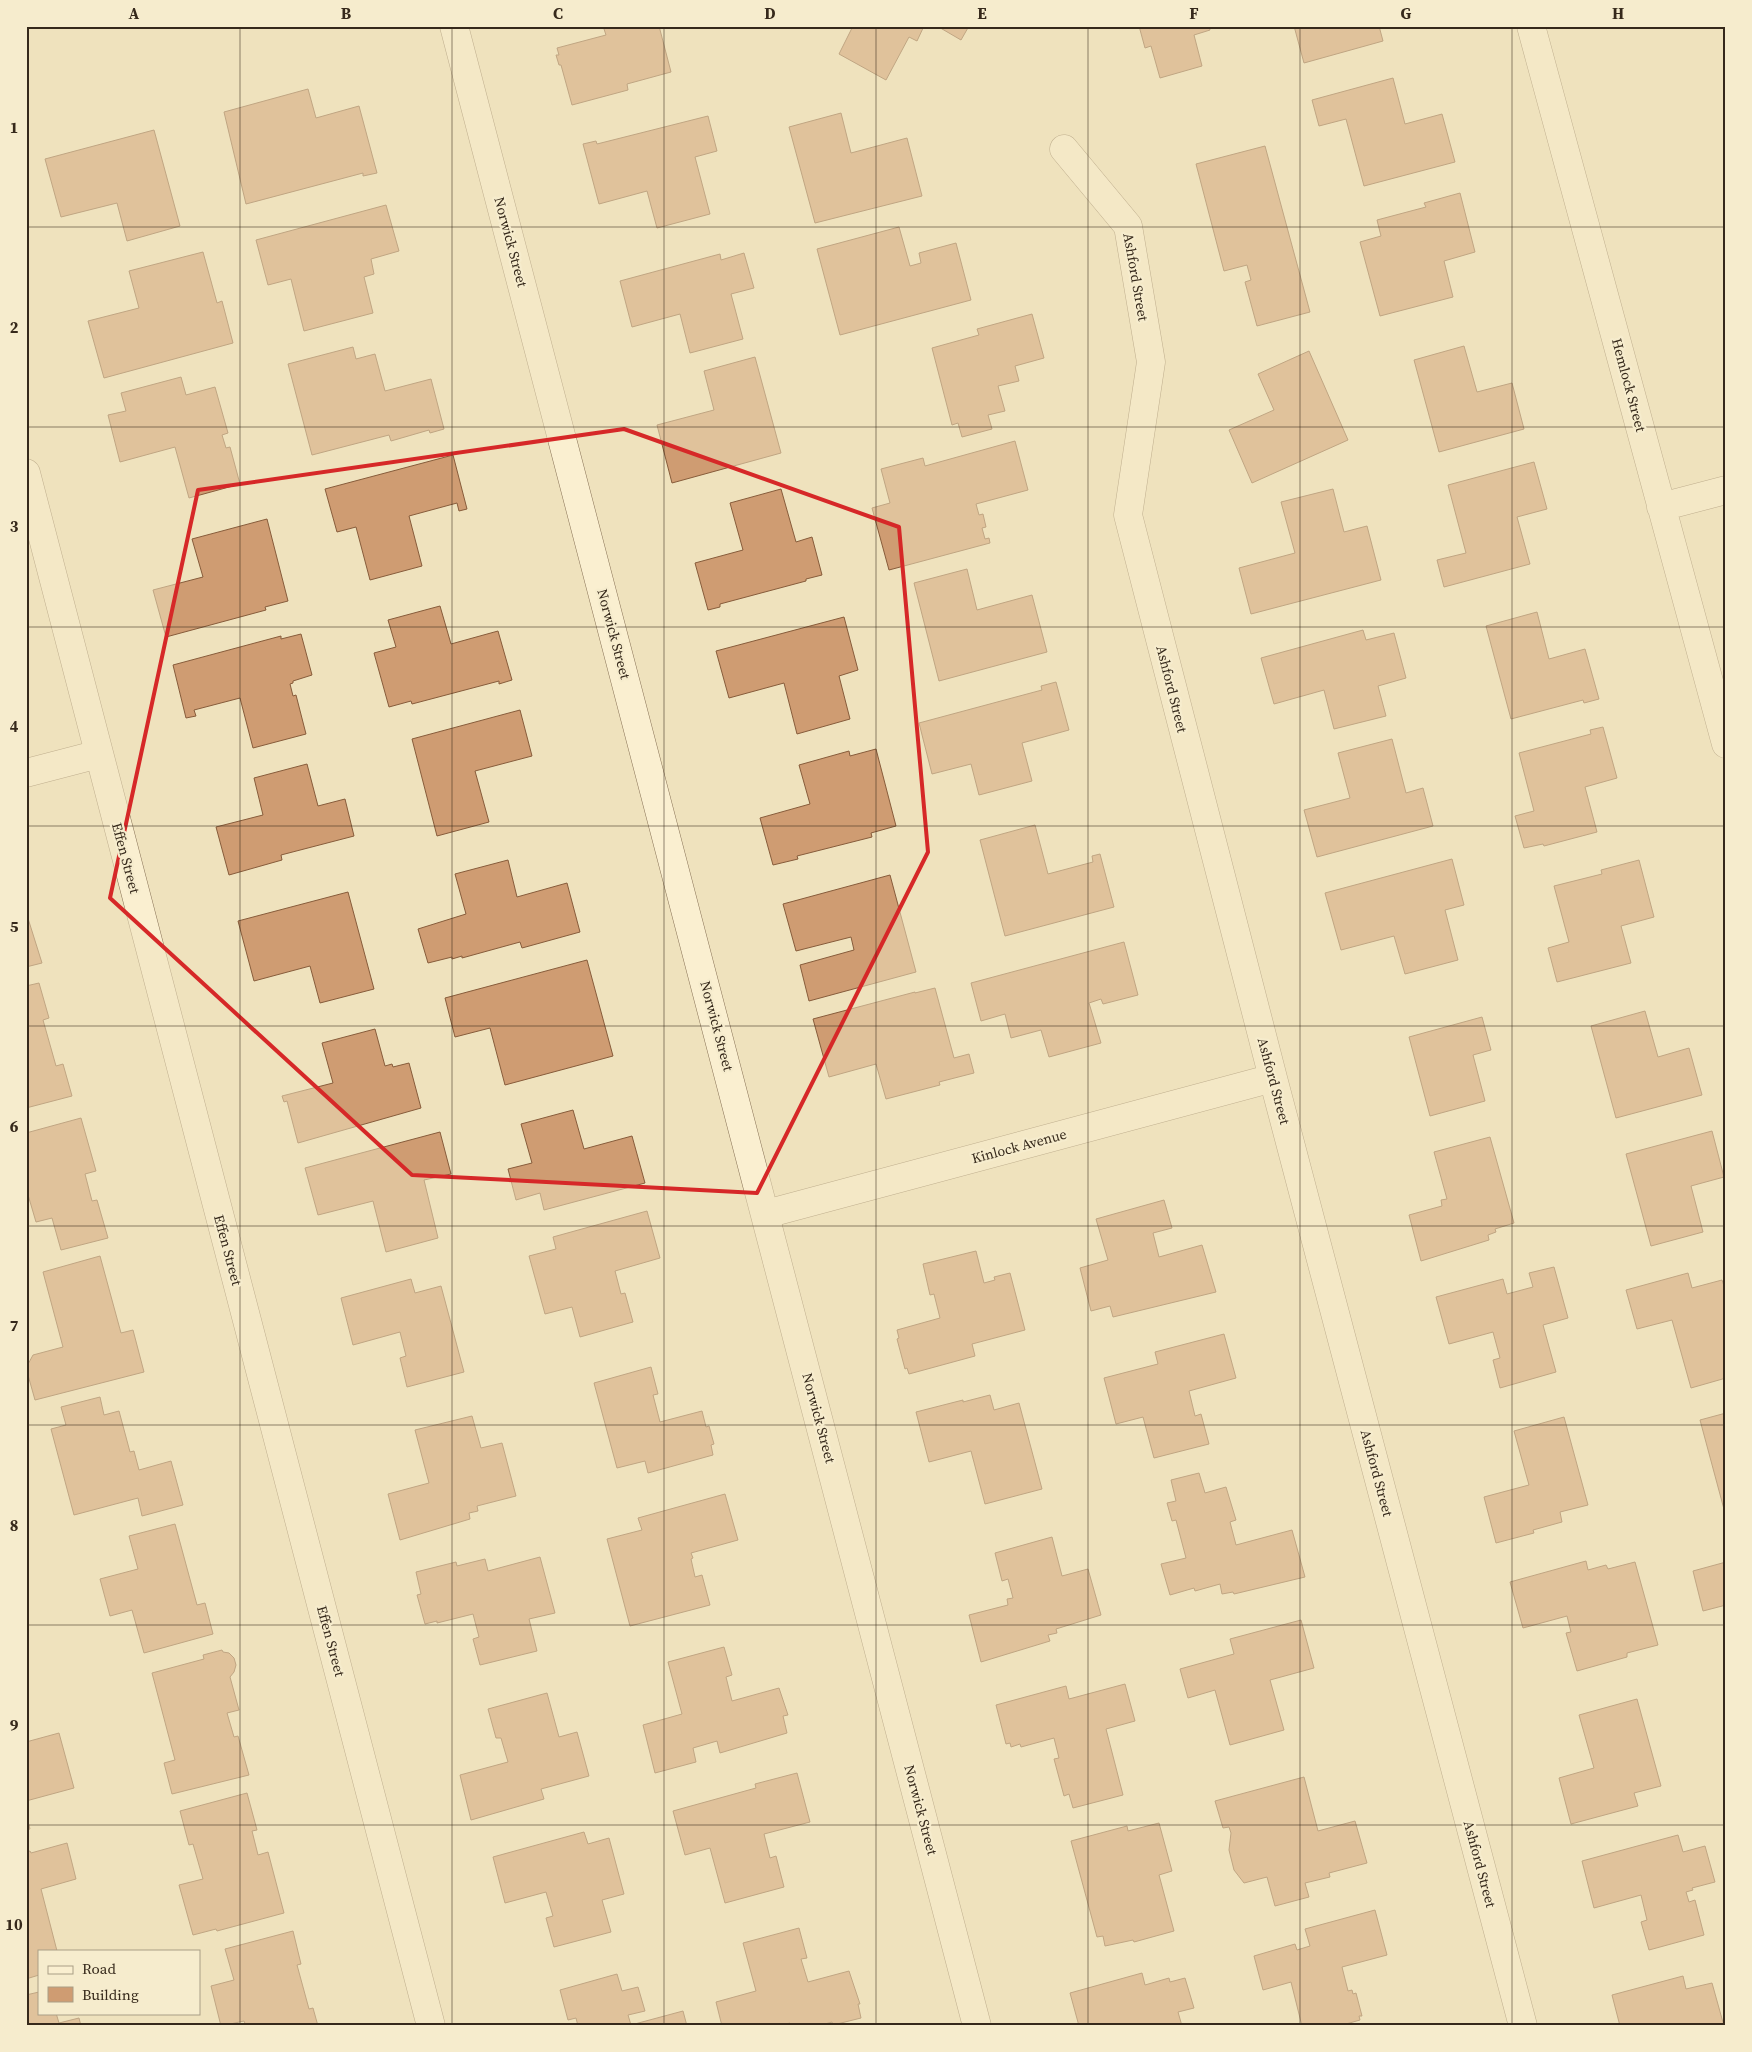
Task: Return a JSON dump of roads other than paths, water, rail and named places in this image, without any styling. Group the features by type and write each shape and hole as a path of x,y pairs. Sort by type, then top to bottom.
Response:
{"street":[{"name":"Norwick Street","path":"454,26 977,2026"},
{"name":"Hemlock Street","path":"1531,26 1726,744"},
{"name":"Ashford Street","path":"1064,149 1128,226 1151,362 1128,515 1273,1078 1523,2026"},
{"name":"Effen Street","path":"26,473 431,2026"},
{"path":"1662,507 1726,490"},
{"path":"26,773 99,754"},
{"name":"Kinlock Avenue","path":"766,1214 1273,1078"}]}
